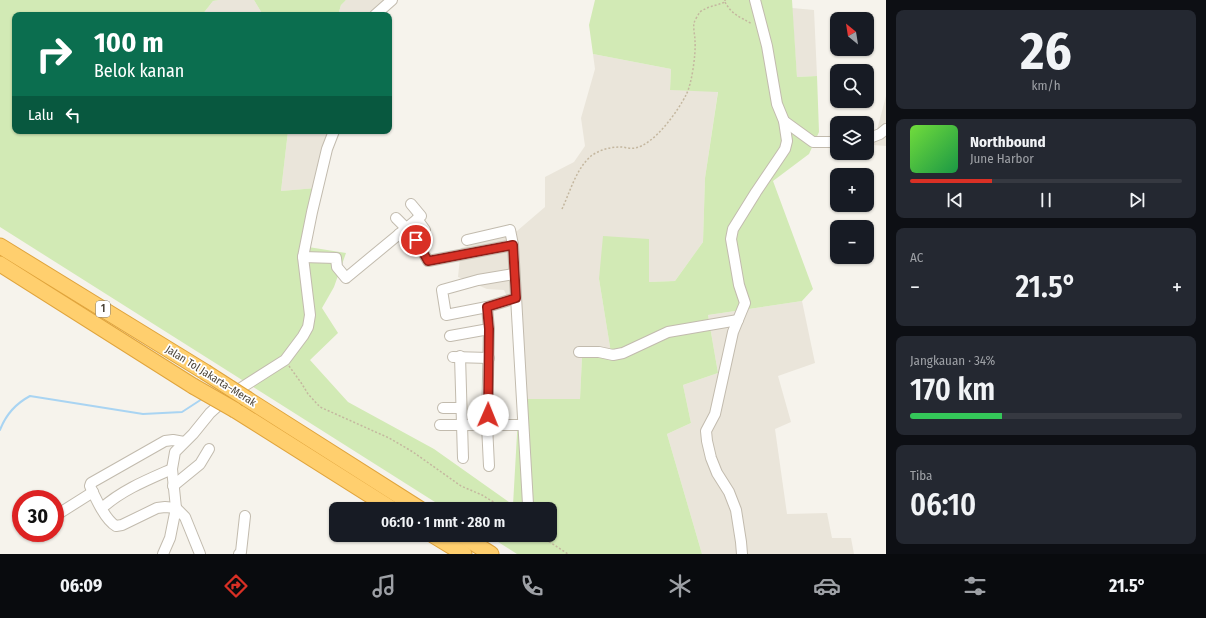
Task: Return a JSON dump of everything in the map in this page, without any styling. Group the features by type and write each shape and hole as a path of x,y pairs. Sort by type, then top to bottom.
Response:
{"highway":[{"name":"Jalan Tol Jakarta–Merak","path":"0,246 205,372 409,502"},
{"name":"Jalan Tol Jakarta–Merak","path":"0,264 381,502"},
{"path":"444,542 464,554"},
{"path":"472,542 491,554"}],"street":[{"path":"378,12 392,0"},
{"path":"742,554 736,510 729,492 717,473 711,458 706,441 706,431 715,414 718,394 733,332 745,303 739,285 731,239 733,229 785,150 786,136 784,120 777,104 767,46 755,0"},
{"path":"784,120 813,142 830,142"},
{"path":"874,136 886,129"},
{"path":"164,554 170,538 176,508 172,468 175,452 193,434 210,413 230,395 285,360 303,336 310,321 304,257 312,212 327,149 333,134"},
{"path":"304,257 336,258 337,267 346,278 421,216 411,204"},
{"path":"396,218 409,244 416,240 428,261 513,245"},
{"path":"416,219 425,230"},
{"path":"467,240 510,230 513,245 528,502"},
{"path":"514,274 478,280 442,290 446,315 487,307 516,298"},
{"path":"487,307 489,329 487,425 489,466"},
{"path":"579,352 599,352 613,355 623,354 668,332 738,320"},
{"path":"450,336 489,329"},
{"path":"463,458 462,408 456,356 489,358"},
{"path":"443,408 462,408"},
{"path":"440,425 523,425"},
{"path":"184,442 170,440 158,445 91,483 90,486 111,522 116,526 119,526 157,508 165,506 176,508 185,517 199,554"},
{"path":"173,486 200,464 209,449"},
{"path":"102,508 120,494 134,486 172,468"},
{"path":"64,510 93,492"},
{"path":"239,554 241,552 245,516"}],"path":[{"path":"562,209 577,175 591,156 607,148 640,147 668,122 690,87 695,42 694,23 699,13 709,6 720,4 725,1 734,14 762,29"},
{"path":"285,360 308,394 320,407 389,438 413,452 461,486 482,495 494,502"},
{"path":"550,542 568,554"}],"shaded area":[{"path":"254,0 261,12 204,12 213,1"},
{"path":"346,0 391,0 377,12 339,12 341,5"},
{"path":"792,8 814,10 817,76 797,77"},
{"path":"593,54 671,69 670,90 718,91 705,178 703,242 675,281 649,282 599,279 611,353 582,357 580,399 519,399 522,329 504,290 487,289 458,277 461,248 517,231 545,207 545,177 574,162 585,146 581,118 595,69"},
{"path":"886,96 886,146 874,145"},
{"path":"288,134 334,134 316,188 281,191"},
{"path":"802,301 815,363 778,376 791,422 775,429 787,514 827,513 832,538 851,538 854,554 702,554 667,434 691,423 683,385 718,373 708,315"}],"green space":[{"path":"0,0 219,0 213,1 204,12 12,12 12,134 288,134 281,191 316,188 302,246 346,253 334,287 322,308 338,333 310,360 348,402 434,449 509,502 435,502 0,227"},
{"path":"254,0 346,0 341,5 339,12 261,12"},
{"path":"595,0 792,0 797,77 817,76 819,132 809,154 773,181 813,289 802,301 708,315 718,373 683,385 691,423 667,434 702,554 517,554 498,542 557,542 557,502 513,502 519,399 580,399 582,357 611,353 599,279 603,236 649,239 649,282 675,281 703,242 705,178 718,92 670,90 671,69 593,54 589,25"}],"waterway":[{"path":"0,430 5,419 12,410 20,402 30,396 143,414 182,412 202,399"}],"route":[{"path":"416,240 428,261 513,245 516,298 487,307 489,329 488,415"}]}
